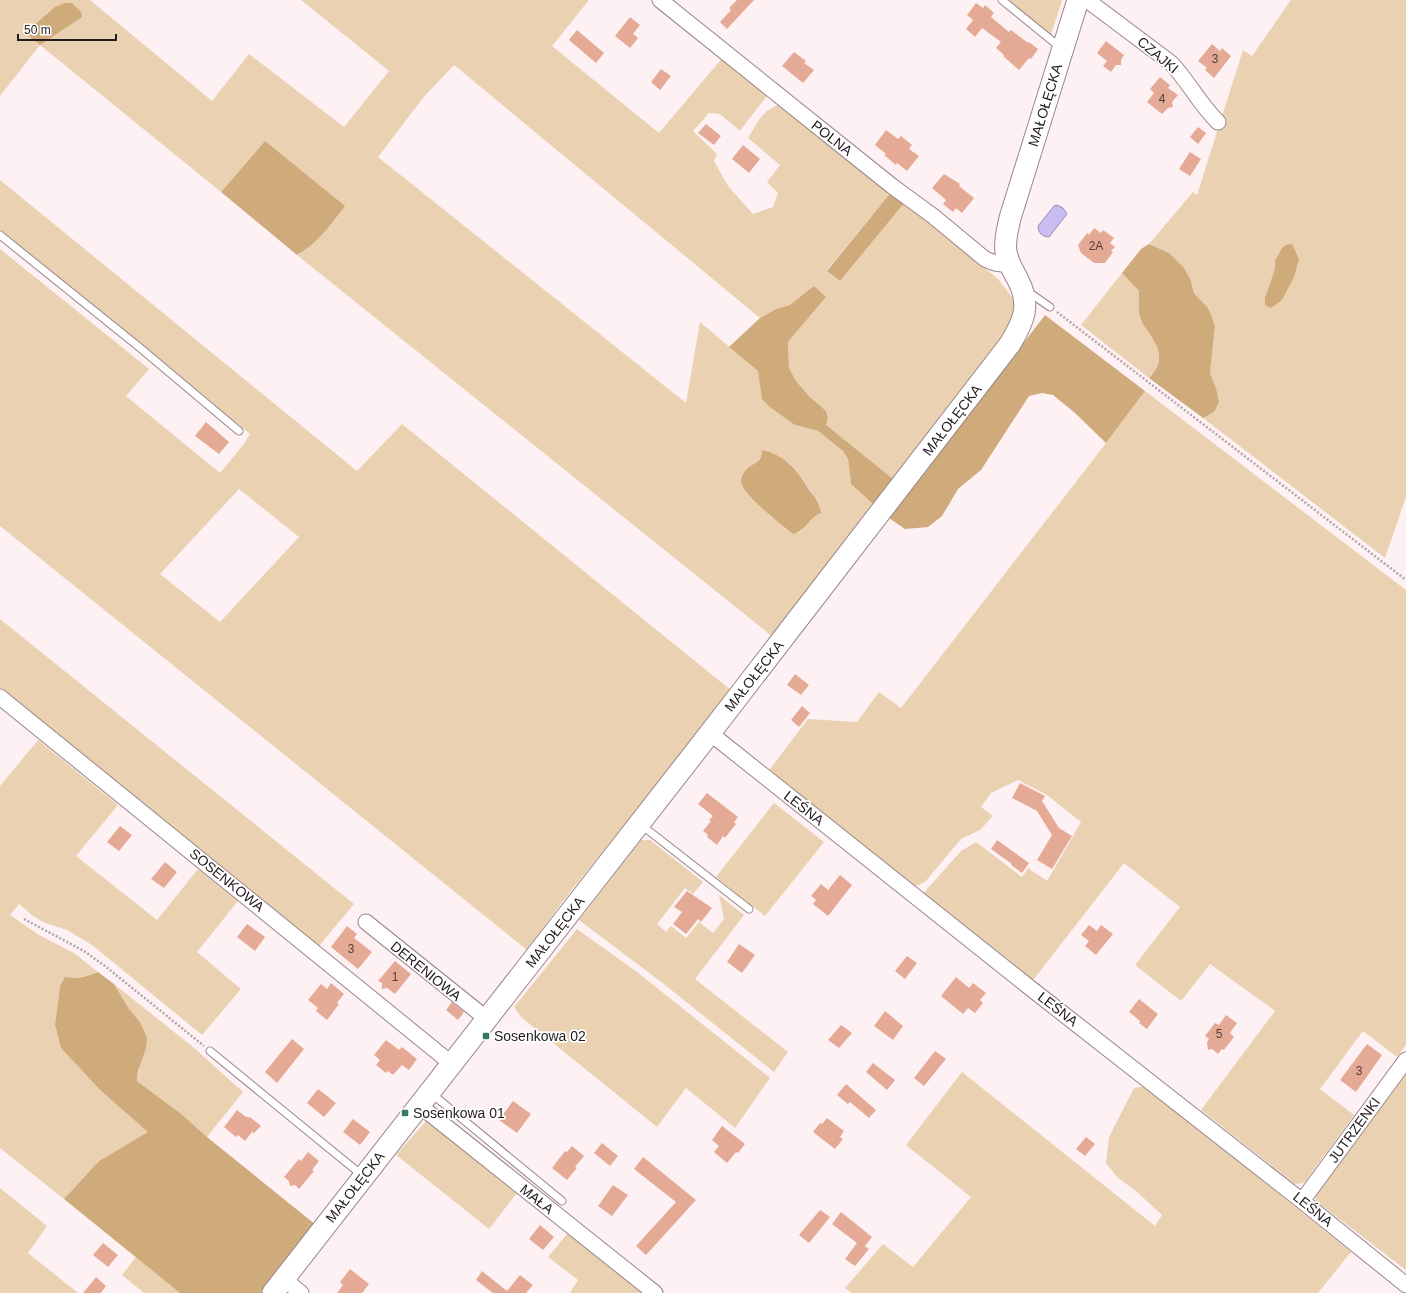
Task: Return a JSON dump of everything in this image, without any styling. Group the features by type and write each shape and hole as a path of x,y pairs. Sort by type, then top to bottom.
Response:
{"street":[{"name":"POLNA","path":"660,0 985,259 995,263 1009,265"},
{"name":"MAŁOŁĘCKA","path":"278,1286 640,824 1010,344 1026,305 1023,288 1009,265 1005,243 1010,218 1078,0"},
{"name":"CZAJKI","path":"1087,0 1171,64 1179,72 1208,113 1218,122"},
{"name":"SOSENKOWA","path":"0,697 141,812 286,927 452,1064"},
{"name":"LEŚNA","path":"710,733 1406,1285"},
{"name":"DERENIOWA","path":"366,922 487,1019"},
{"name":"JUTRZENKI","path":"1302,1201 1406,1060"},
{"name":"MAŁA","path":"424,1099 655,1293"},
{"path":"278,1286 301,1293"}],"lane":[{"path":"1002,0 1062,49"},
{"path":"0,235 139,347 239,431"},
{"path":"1023,288 1050,307"},
{"path":"640,824 749,909"},
{"path":"210,1051 363,1176"},
{"path":"424,1099 562,1201"}],"path":[{"path":"1050,307 1406,580"},
{"path":"24,919 84,951 105,966 210,1051"}],"shaded area":[{"path":"0,0 90,0 212,101 249,54 344,127 389,71 301,0 589,0 552,46 659,133 724,56 769,93 740,131 720,114 709,113 693,131 717,154 714,161 728,186 753,214 773,207 778,193 767,182 780,165 748,138 760,118 767,111 781,103 892,191 827,270 840,281 905,202 998,279 1015,301 1016,313 1010,330 893,479 825,425 828,418 826,411 809,396 796,381 789,368 788,342 826,297 776,309 760,318 454,65 423,98 378,157 686,403 700,322 758,371 760,382 795,425 818,431 843,451 848,459 851,484 874,505 773,637 297,255 308,248 265,141 221,192 40,45 0,96","holes":["773,453 794,468 817,500 815,515 800,532 748,468 758,462 762,455"]},
{"path":"1008,0 1062,0 1051,35"},
{"path":"1291,0 1406,0 1406,497 1385,558 1203,418 1214,412 1216,388 1210,373 1215,326 1208,308 1194,293 1191,281 1169,253 1149,244 1193,192 1197,195 1243,50 1252,56"},
{"path":"65,3 72,3 81,12 82,17 40,45 25,33 55,7"},
{"path":"265,141 345,206 318,239 297,255 221,192"},
{"path":"0,180 357,471 402,424 732,691 562,902 527,950 0,526 0,249 149,369 126,396 220,473 250,434 0,230","holes":["239,489 299,537 220,622 160,574"]},
{"path":"892,191 905,202 840,281 827,271"},
{"path":"1057,205 1063,208 1067,214 1049,237 1045,236 1040,233 1038,226 1054,206"},
{"path":"1149,244 1169,253 1184,268 1191,281 1194,293 1208,308 1215,326 1210,373 1216,388 1219,402 1214,412 1203,418 1149,378 1158,365 1159,356 1157,346 1139,315 1139,291 1122,273 1141,249"},
{"path":"1292,244 1299,259 1294,277 1282,300 1271,308 1265,305 1265,298 1275,269 1275,261 1282,248 1286,245"},
{"path":"1122,273 1139,291 1139,315 1157,346 1159,356 1158,365 1149,378 1081,325"},
{"path":"814,286 826,297 788,342 789,368 796,381 809,396 826,411 828,418 826,425 893,479 874,505 851,484 848,459 843,451 818,431 795,425 771,408 762,399 758,371 729,347 760,318 776,309 790,305"},
{"path":"1045,315 1145,391 1106,443 1075,413 1053,395 1042,393 1029,396 981,470 958,489 942,516 928,527 905,529 889,518"},
{"path":"1145,391 1406,590 1406,1045 1397,1057 1363,1031 1320,1089 1354,1115 1304,1183 1295,1184 1201,1110 1275,1011 1210,964 1181,1001 1135,965 1180,907 1124,863 1034,979 1030,980 920,897 961,851 976,842 1022,877 1028,868 1047,881 1081,822 1047,795 1018,780 991,793 981,807 993,816 980,830 961,839 925,882 912,888 767,773 808,719 857,722 879,692 901,708"},
{"path":"762,450 777,455 795,469 818,502 821,513 814,517 802,530 798,532 793,534 764,510 749,495 741,482 745,471 758,462 762,454"},
{"path":"0,619 354,904 319,946 0,688"},
{"path":"38,740 118,805 76,856 157,920 198,869 238,901 197,952 241,989 202,1035 92,945 67,930 45,923 33,916 19,904 10,915 39,935 74,953 98,972 74,979 60,986 55,1025 61,1048 99,1089 149,1132 99,1161 64,1199 0,1148 0,786"},
{"path":"774,803 824,842 765,916 716,877"},
{"path":"641,840 650,840 703,882 693,894 685,888 657,924 666,932 671,926 686,938 699,922 713,933 724,919 719,895 744,915 695,979 788,1052 774,1072 660,981 579,920"},
{"path":"577,929 637,972 770,1078 735,1128 686,1088 657,1127 521,1017 514,1007"},
{"path":"98,972 114,984 129,1009 140,1022 147,1038 146,1048 138,1071 137,1081 180,1113 207,1137 316,1225 264,1293 180,1293 64,1199 99,1161 148,1132 99,1089 61,1048 55,1025 60,986 65,977 78,978"},
{"path":"114,984 193,1047 243,1092 207,1137 180,1113 137,1081 140,1064 140,1022 129,1009"},
{"path":"1406,1070 1406,1270 1316,1201 1315,1193"},
{"path":"962,1072 1155,1226 1162,1215 1137,1192 1117,1177 1106,1163 1109,1137 1134,1088 1145,1086 1351,1252 1318,1293 852,1293 845,1288 883,1244 913,1267 971,1197 906,1145"},
{"path":"426,1121 517,1193 489,1229 396,1155"},
{"path":"0,1188 47,1226 28,1253 78,1293 0,1293"},
{"path":"568,1233 642,1293 570,1293 578,1280 548,1257"},
{"path":"136,1257 180,1293 144,1293 122,1275"}],"building":[{"path":"737,0 754,0 727,29 720,22 731,10 729,8"},
{"path":"976,3 983,8 985,5 994,13 991,17 1009,32 1011,30 1038,49 1031,59 1029,58 1019,70 996,48 1001,42 982,28 975,37 966,29 973,20 967,15"},
{"path":"630,17 640,25 633,34 638,38 630,48 615,36"},
{"path":"577,30 604,53 596,63 569,40"},
{"path":"1106,41 1124,55 1121,60 1121,65 1116,65 1111,72 1103,66 1107,61 1097,53"},
{"path":"1212,44 1220,51 1222,48 1231,56 1214,78 1205,70 1207,68 1198,61"},
{"path":"794,52 806,61 804,63 814,70 803,83 782,66"},
{"path":"661,69 671,76 660,90 651,82"},
{"path":"1160,77 1170,85 1168,88 1178,95 1172,102 1173,107 1168,108 1162,114 1147,102 1154,93 1150,89"},
{"path":"706,124 721,136 714,145 698,133"},
{"path":"1198,127 1206,133 1198,144 1190,137"},
{"path":"886,130 898,139 901,136 912,145 909,149 919,156 907,171 897,163 896,165 875,145"},
{"path":"743,145 760,159 749,173 732,159"},
{"path":"1190,152 1201,159 1190,176 1179,169"},
{"path":"944,174 960,184 959,186 974,198 962,213 956,208 953,212 943,204 946,200 932,188"},
{"path":"1094,228 1101,233 1103,230 1114,238 1110,243 1115,247 1111,251 1113,252 1105,263 1094,263 1081,253 1078,245 1087,233 1089,235"},
{"path":"206,422 229,442 219,454 195,436"},
{"path":"795,674 809,685 801,695 787,685"},
{"path":"802,706 810,713 799,727 791,720"},
{"path":"1020,783 1045,796 1042,801 1059,828 1072,836 1052,869 1037,860 1052,835 1037,811 1012,798"},
{"path":"707,793 738,817 734,822 736,824 725,838 723,836 717,845 707,837 708,835 703,831 713,816 698,804"},
{"path":"120,826 132,835 119,851 107,842"},
{"path":"997,840 1029,863 1022,873 991,849"},
{"path":"165,862 177,872 164,888 151,879"},
{"path":"840,875 852,885 828,916 813,904 816,900 811,896 821,884 828,890"},
{"path":"687,891 712,908 701,922 698,919 686,934 673,924 682,912 674,907"},
{"path":"247,924 265,937 255,951 237,937"},
{"path":"1089,925 1097,931 1101,925 1113,934 1096,955 1085,946 1089,941 1081,935"},
{"path":"347,926 357,934 354,938 372,952 358,969 331,947"},
{"path":"739,944 755,955 742,973 727,962"},
{"path":"907,956 917,963 905,979 895,971"},
{"path":"395,961 411,974 395,994 387,988 382,989 382,983 378,981"},
{"path":"956,977 969,988 973,983 986,993 980,1000 983,1003 975,1013 968,1008 963,1014 941,996"},
{"path":"331,983 344,994 337,1003 339,1004 327,1020 316,1011 318,1008 308,1000 321,984 327,989"},
{"path":"1139,999 1158,1014 1147,1029 1129,1012"},
{"path":"452,1002 464,1012 458,1020 446,1010"},
{"path":"885,1011 903,1026 893,1040 874,1026"},
{"path":"1226,1015 1237,1023 1230,1033 1234,1037 1224,1050 1222,1049 1218,1054 1212,1049 1208,1050 1207,1042 1209,1039 1205,1036 1215,1023 1219,1025"},
{"path":"841,1025 852,1033 839,1048 828,1040"},
{"path":"292,1039 304,1049 277,1083 265,1072"},
{"path":"386,1040 399,1050 402,1047 417,1059 409,1070 402,1065 393,1075 388,1071 386,1073 376,1065 380,1060 374,1055"},
{"path":"1367,1044 1382,1055 1356,1092 1340,1080"},
{"path":"935,1051 946,1059 924,1086 914,1078"},
{"path":"873,1063 895,1080 887,1090 866,1072"},
{"path":"846,1084 876,1110 869,1118 850,1102 848,1104 837,1095"},
{"path":"318,1089 336,1103 324,1117 307,1103"},
{"path":"513,1101 531,1114 517,1133 499,1120"},
{"path":"237,1110 246,1117 250,1117 261,1126 254,1133 252,1132 245,1141 238,1135 236,1137 224,1127"},
{"path":"827,1118 844,1131 840,1137 843,1139 835,1149 813,1132 820,1123 822,1124"},
{"path":"353,1119 370,1132 360,1145 343,1132"},
{"path":"722,1126 745,1144 727,1163 714,1152 719,1146 712,1140"},
{"path":"1086,1137 1095,1144 1085,1156 1076,1149"},
{"path":"602,1143 618,1156 610,1166 594,1153"},
{"path":"572,1146 584,1156 575,1167 577,1168 567,1180 552,1168 565,1151 567,1152"},
{"path":"308,1152 319,1161 312,1170 314,1171 299,1189 295,1185 290,1186 289,1181 284,1177 299,1159 301,1161"},
{"path":"643,1157 696,1200 646,1255 636,1246 676,1202 634,1169"},
{"path":"613,1185 628,1195 612,1216 598,1206"},
{"path":"820,1210 830,1217 809,1243 799,1235"},
{"path":"841,1212 872,1237 865,1246 869,1249 855,1266 845,1259 857,1243 832,1224"},
{"path":"540,1225 554,1237 543,1250 529,1239"},
{"path":"103,1243 118,1255 108,1267 93,1255"},
{"path":"350,1269 369,1284 362,1293 337,1293 343,1285 340,1282"},
{"path":"482,1271 507,1291 520,1275 533,1285 526,1293 493,1293 476,1280"},
{"path":"96,1277 106,1286 101,1293 83,1293"}],"place":[{"name":"Sosenkowa 02","path":"486,1036"},
{"name":"Sosenkowa 01","path":"405,1113"}]}
